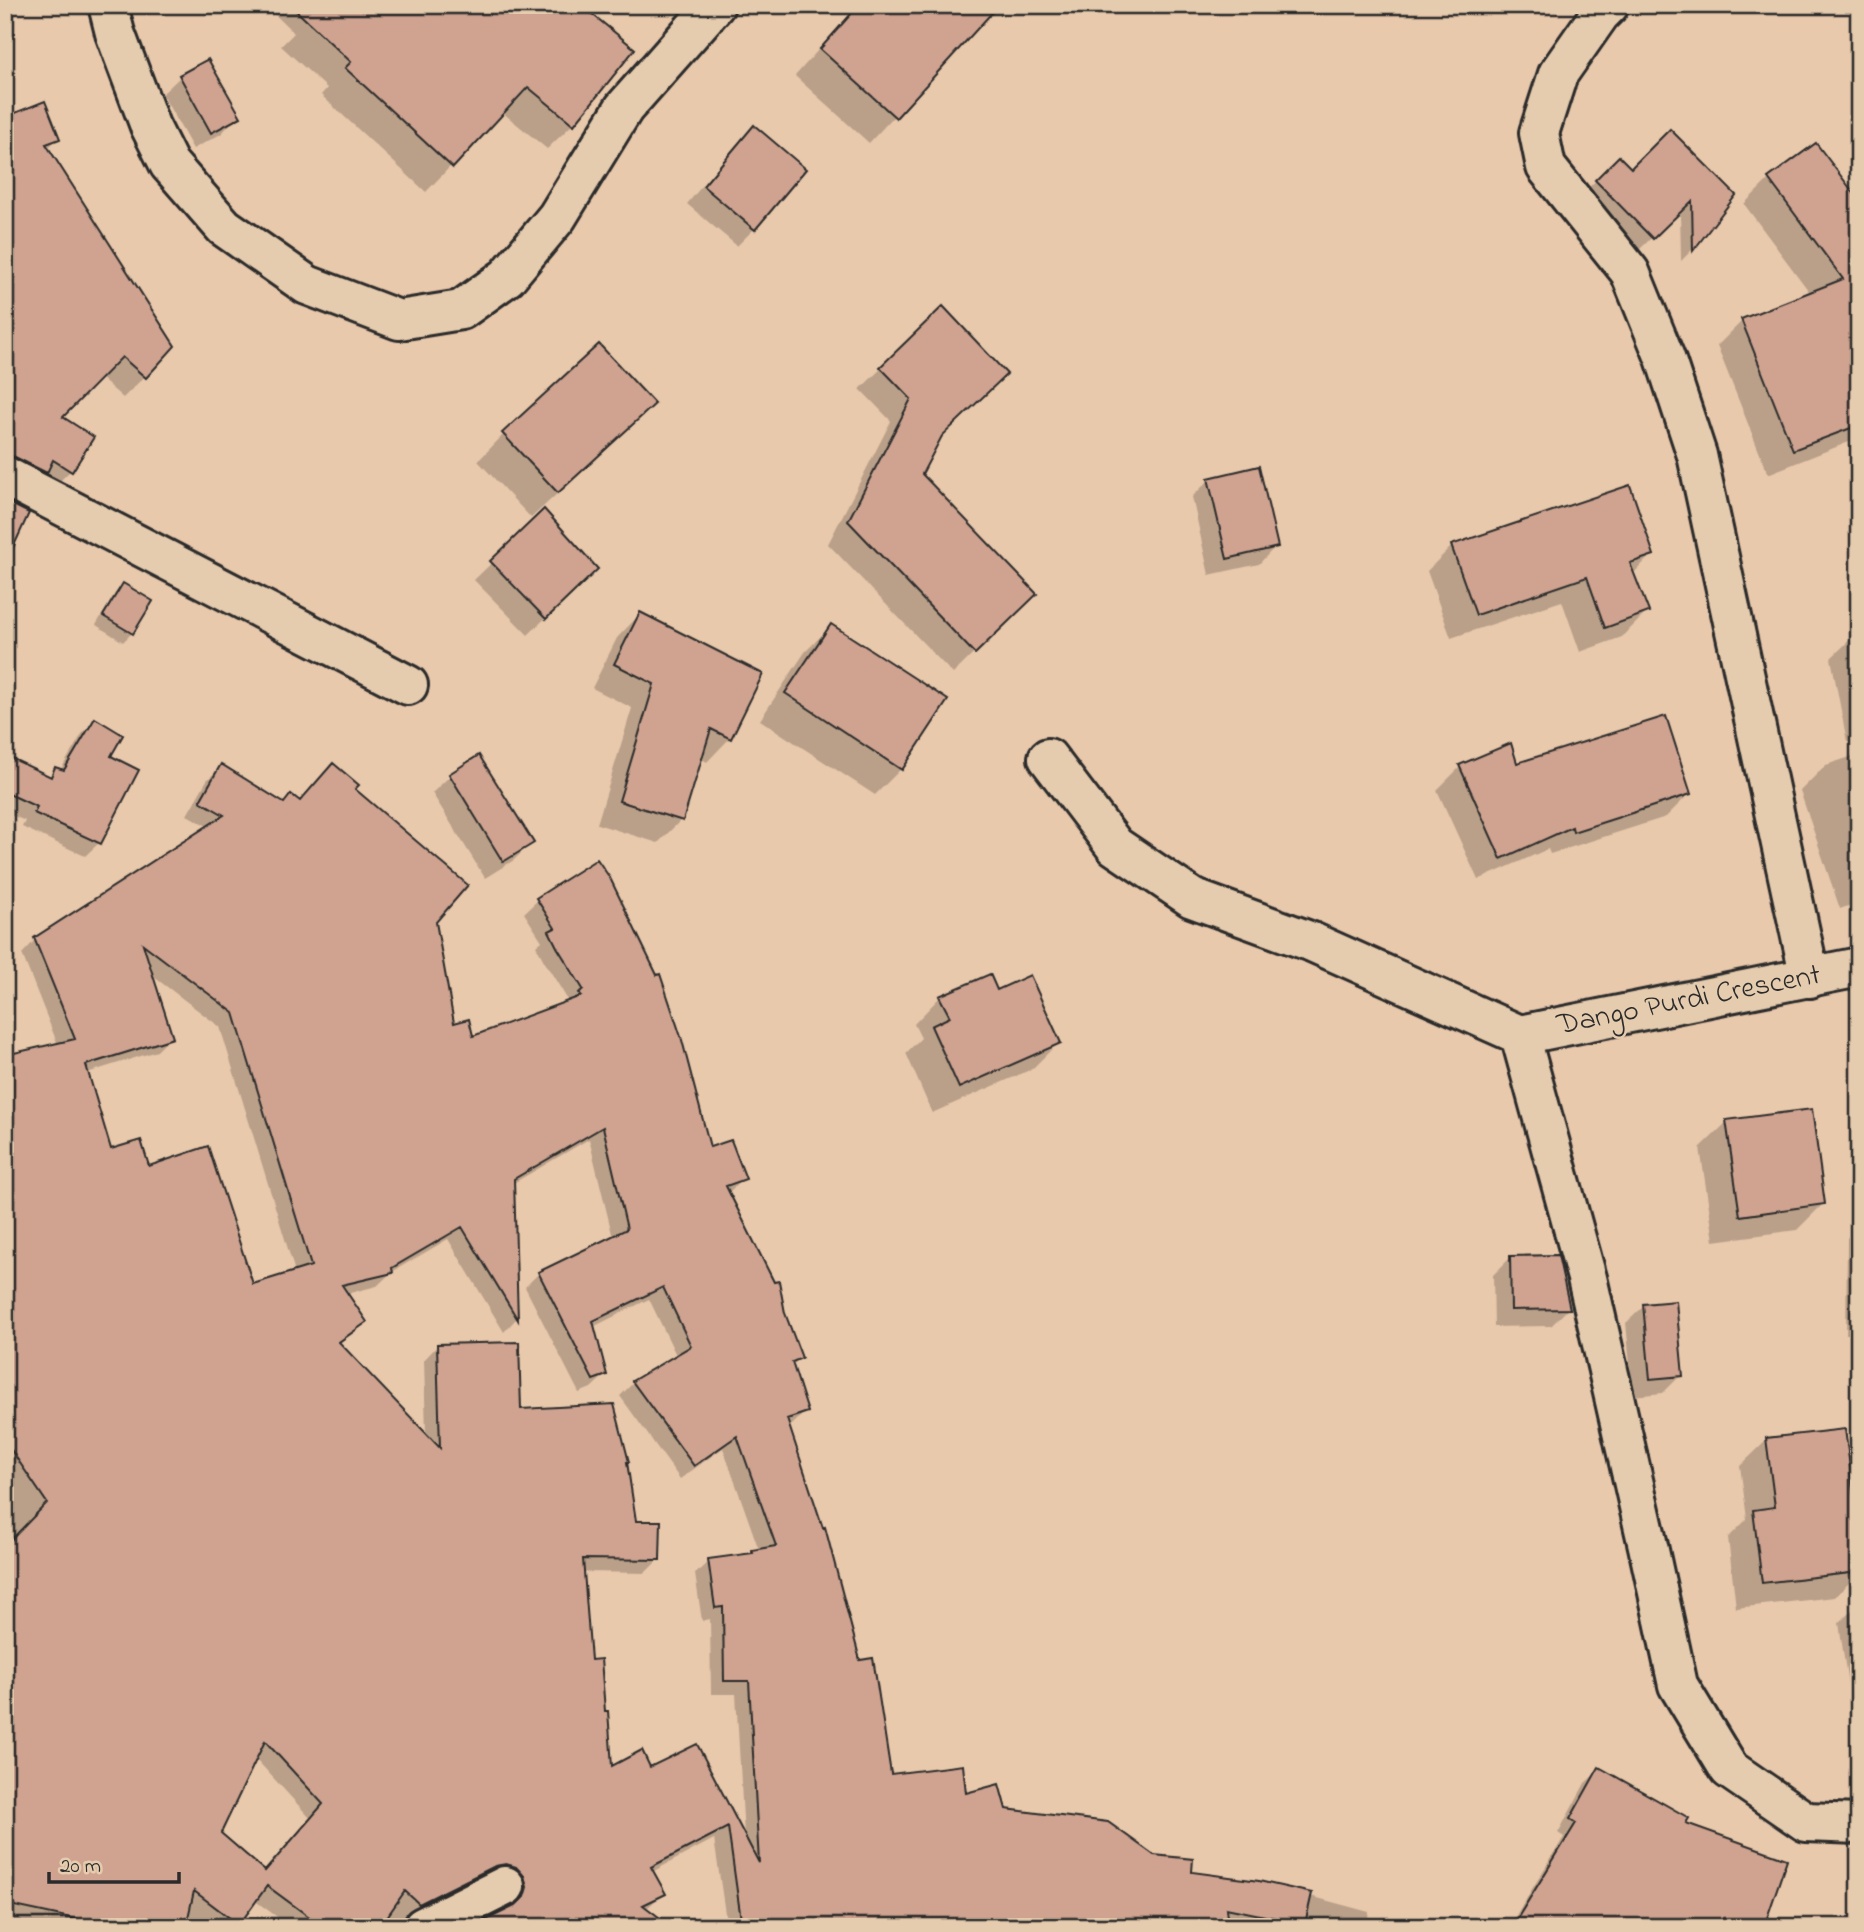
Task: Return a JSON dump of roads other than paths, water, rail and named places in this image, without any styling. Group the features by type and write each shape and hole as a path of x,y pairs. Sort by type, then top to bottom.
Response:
{"street":[{"path":"108,5 115,33 150,126 169,164 224,227 307,285 400,320 461,310 507,276 557,217 624,108 715,5"},
{"path":"1609,5 1558,74 1539,133 1546,167 1630,272 1665,358 1693,443 1810,978"},
{"path":"5,476 408,685"},
{"path":"1048,758 1115,846 1192,898 1312,942 1520,1034 1587,1278 1678,1685 1729,1769 1806,1822 1859,1824"},
{"name":"Dango Purdi Crescent","path":"1520,1034 1859,967"},
{"path":"423,1927 505,1886"}]}
